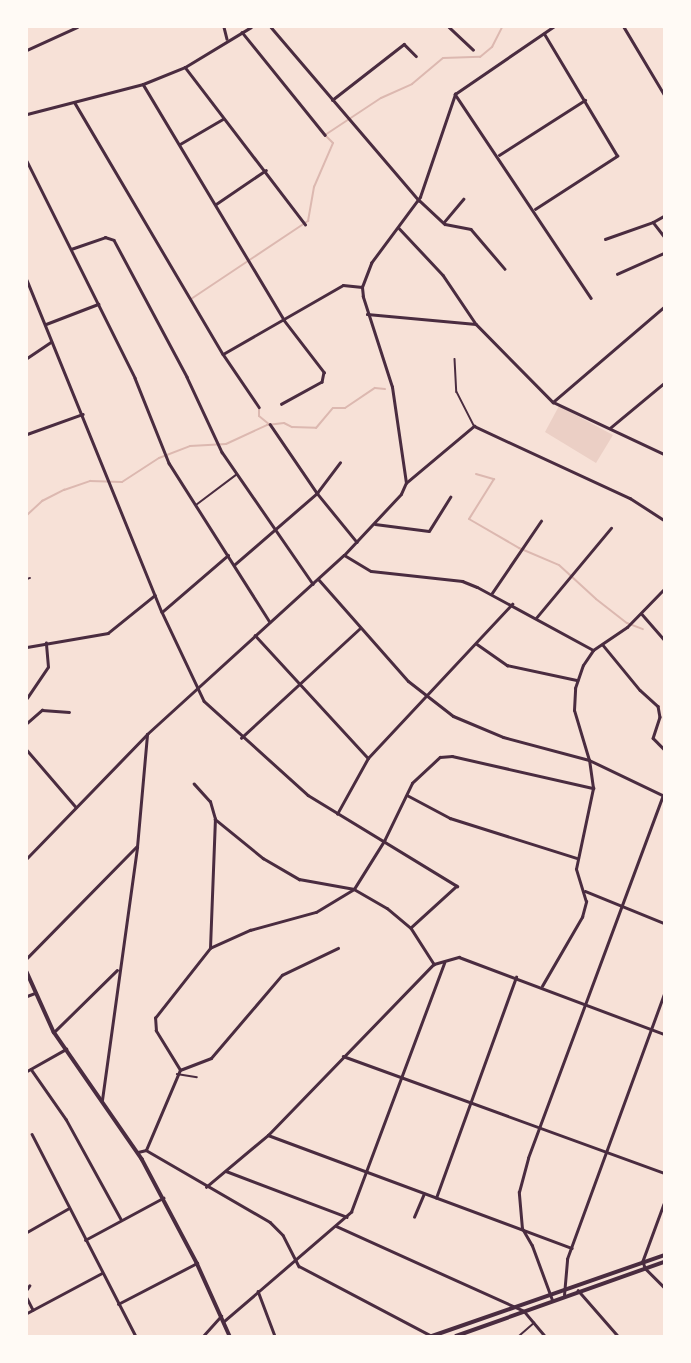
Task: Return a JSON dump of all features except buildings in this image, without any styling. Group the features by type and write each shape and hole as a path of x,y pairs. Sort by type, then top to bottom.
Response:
{"main road":[{"path":"27,972 35,993 54,1032 138,1152 197,1263 230,1336"},
{"path":"432,1336 562,1288 664,1255"},
{"path":"456,1336 578,1290 664,1262"}],"street":[{"path":"27,50 77,27"},
{"path":"224,27 227,39"},
{"path":"27,114 75,103 143,84 184,67 227,39 251,27"},
{"path":"271,27 332,100 420,199 444,222 470,229 505,268"},
{"path":"449,27 473,49"},
{"path":"406,483 392,387 367,314 362,287 376,254 400,228 420,199 455,94 553,27"},
{"path":"624,27 664,94"},
{"path":"242,32 325,135"},
{"path":"535,209 617,156 586,100 544,34"},
{"path":"332,100 404,44 416,56"},
{"path":"184,67 223,119 266,170 305,224"},
{"path":"143,84 284,320 321,366 325,377 322,382 282,404"},
{"path":"455,94 499,155 591,298"},
{"path":"499,155 586,100"},
{"path":"75,103 223,354 259,407"},
{"path":"180,144 223,119"},
{"path":"27,161 135,378 168,463 196,504 270,622"},
{"path":"216,204 266,170"},
{"path":"444,222 463,199"},
{"path":"605,239 653,222 664,216"},
{"path":"653,222 664,236"},
{"path":"400,228 443,275 476,324 553,402 664,454"},
{"path":"71,249 105,237 114,240 187,377 222,452 236,475 313,584"},
{"path":"617,274 664,253"},
{"path":"27,280 46,324 51,342 83,414 162,612 204,701 242,738 308,796 457,886 411,928"},
{"path":"223,354 343,285 362,287"},
{"path":"46,324 98,304"},
{"path":"553,402 664,307"},
{"path":"367,314 476,324"},
{"path":"27,358 51,342"},
{"path":"610,428 664,383"},
{"path":"27,434 83,414"},
{"path":"270,424 317,493 357,542"},
{"path":"27,858 147,734 344,555 375,524 401,494 406,483 474,426 630,498 664,520"},
{"path":"234,565 273,528 317,493 340,463"},
{"path":"375,524 429,531 450,497"},
{"path":"492,593 541,521"},
{"path":"536,618 611,528"},
{"path":"162,612 228,555"},
{"path":"344,555 371,571 462,581 492,593 593,650"},
{"path":"318,579 408,681 453,716 503,737 589,760 663,796 539,1128 519,1192 522,1229 532,1246 552,1300"},
{"path":"542,986 582,917 585,891 576,869 577,858 593,788 589,760 574,710 578,680 593,650 603,645 632,623 664,590"},
{"path":"27,647 108,633 155,595"},
{"path":"337,814 368,758 477,644 512,604"},
{"path":"642,614 664,639"},
{"path":"242,738 300,682 360,628"},
{"path":"255,635 300,682 368,758"},
{"path":"27,698 48,667 46,643"},
{"path":"477,644 507,665 578,680"},
{"path":"603,645 640,690 658,706 660,717 653,738 664,749"},
{"path":"27,723 42,710 69,712"},
{"path":"102,1100 118,970 137,847 147,734"},
{"path":"27,750 76,807"},
{"path":"180,1070 156,1031 155,1018 210,948 250,930 316,912 354,889 384,842 407,795 423,770 446,756 593,788"},
{"path":"194,784 210,802 215,819 210,948"},
{"path":"407,795 450,818 577,858"},
{"path":"215,819 263,858 299,879 354,889 411,928 434,964"},
{"path":"27,958 137,847"},
{"path":"585,891 664,923"},
{"path":"146,1150 176,1074 180,1070 211,1058 282,975 338,948"},
{"path":"206,1187 268,1135 342,1056 434,964 444,964 459,957 542,986 664,1034"},
{"path":"223,1322 293,1259 347,1217 367,1172 444,964"},
{"path":"54,1032 118,970"},
{"path":"436,1198 468,1104 516,977"},
{"path":"27,996 35,993"},
{"path":"564,1295 562,1288 572,1248 604,1154 664,994"},
{"path":"27,1071 66,1050"},
{"path":"342,1056 468,1104 539,1128 604,1154 664,1173"},
{"path":"31,1070 66,1119 121,1219"},
{"path":"32,1134 85,1240 136,1336"},
{"path":"268,1135 572,1248"},
{"path":"138,1152 146,1150 206,1187 275,1226 293,1259 299,1266 432,1336"},
{"path":"226,1171 347,1217"},
{"path":"414,1217 424,1194"},
{"path":"85,1240 121,1219 163,1198"},
{"path":"664,1204 643,1261 644,1268 664,1287"},
{"path":"27,1232 69,1208"},
{"path":"336,1226 524,1311 545,1336"},
{"path":"118,1304 197,1263"},
{"path":"27,1313 102,1273"},
{"path":"578,1290 618,1336"},
{"path":"258,1291 275,1336"},
{"path":"27,1298 33,1310"},
{"path":"203,1336 221,1316"}],"lane":[{"path":"455,359 457,392 474,426"},
{"path":"196,504 236,475"},
{"path":"176,1074 196,1077"},
{"path":"519,1336 534,1323"}],"shaded area":[{"path":"559,406 613,435 596,463 545,432"}],"waterway":[{"path":"191,299 308,221 314,187 333,143 325,135 381,98 412,84 443,58 480,57 492,47 502,27"},
{"path":"27,515 42,501 64,490 90,481 122,482 159,458 190,446 226,444 267,425 284,423 292,427 316,428 333,408 345,408 375,388 385,389"},
{"path":"259,407 259,416 269,424"},
{"path":"476,474 494,479 469,519 519,548 559,565 596,599 627,623 643,629"}]}
